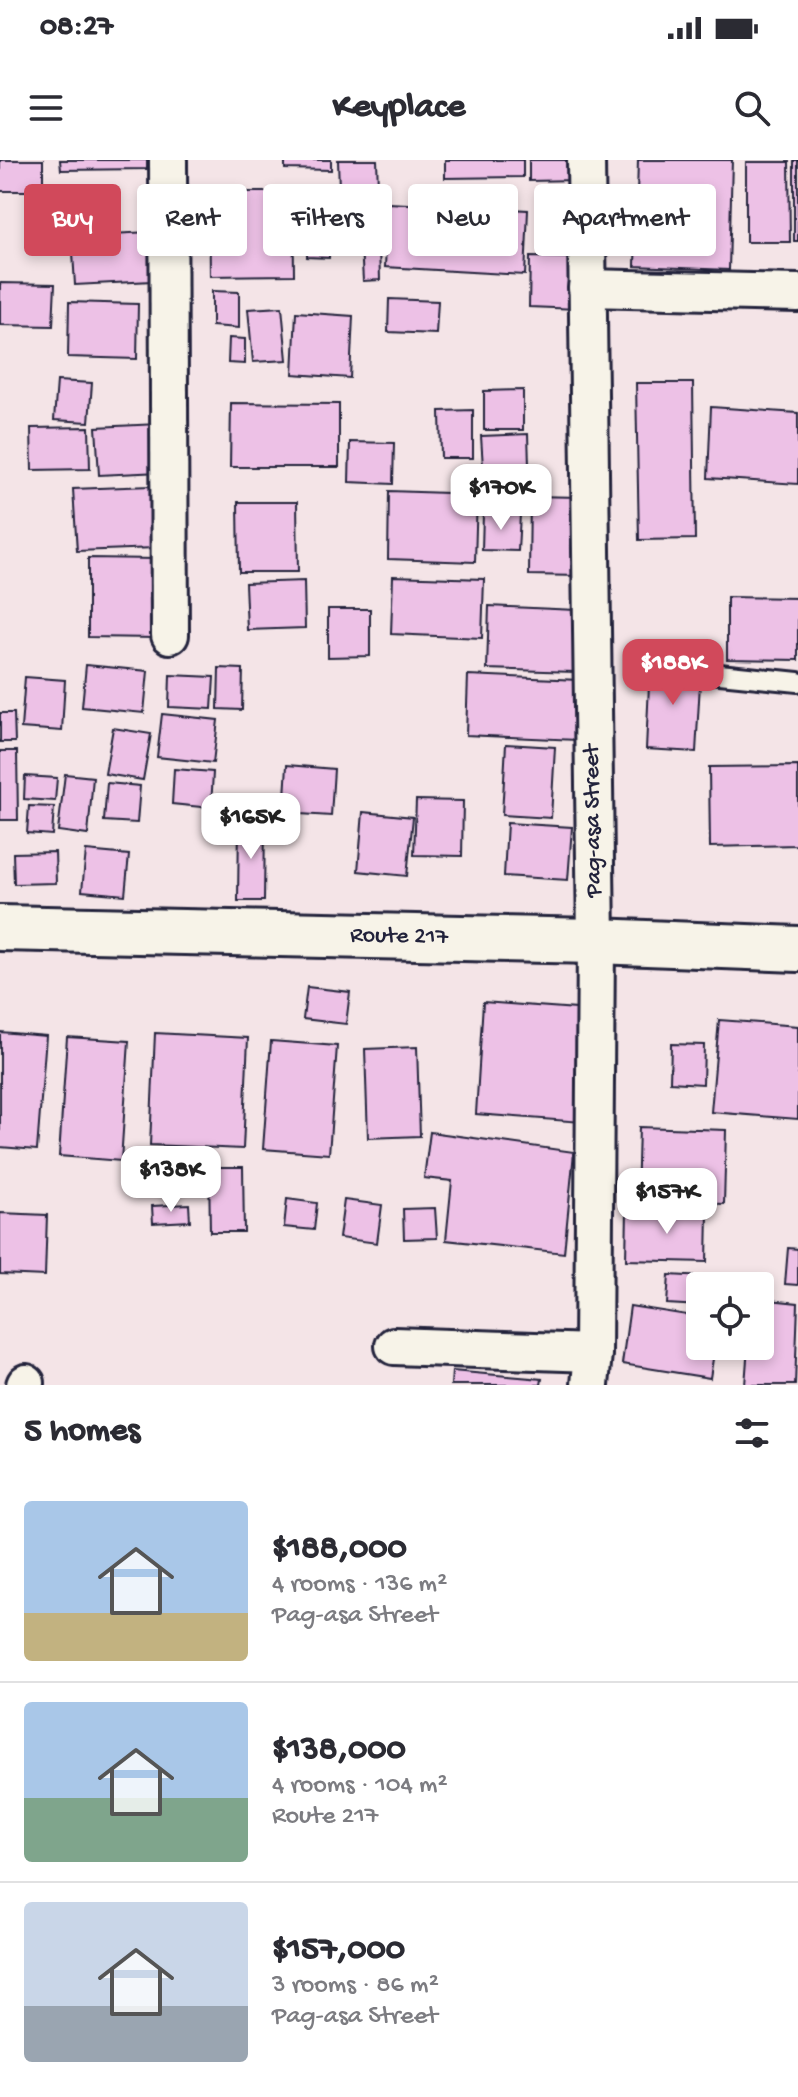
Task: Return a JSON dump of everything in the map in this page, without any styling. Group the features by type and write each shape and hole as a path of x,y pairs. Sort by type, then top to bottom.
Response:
{"main road":[{"name":"Route 217","path":"0,928 596,941 798,949"}],"street":[{"path":"168,160 170,635"},
{"name":"Pag-asa Street","path":"586,160 596,941 592,1369"},
{"path":"587,288 798,293"},
{"path":"394,1346 592,1369"}],"lane":[{"path":"710,673 798,682"}],"building":[{"path":"0,160 43,160 43,184 24,184 24,191 0,191"},
{"path":"60,160 147,160 147,169 61,170"},
{"path":"285,160 331,160 331,170 285,169"},
{"path":"338,160 377,160 378,184 339,184"},
{"path":"445,160 523,160 523,177 445,178"},
{"path":"529,160 576,160 577,180 529,181"},
{"path":"638,160 732,160 729,270 635,266 635,256 716,256 716,184 637,184"},
{"path":"794,160 798,160 798,241 794,241"},
{"path":"746,162 789,162 790,242 746,242"},
{"path":"247,192 263,192 263,256 294,256 294,275 210,276 210,256 247,256"},
{"path":"392,203 408,204 408,256 518,256 518,210 528,210 525,275 385,267 386,256 392,256"},
{"path":"121,233 137,233 137,256 151,256 152,281 75,285 73,256 121,256"},
{"path":"362,256 379,256 380,280 363,281"},
{"path":"530,257 579,258 578,309 529,307"},
{"path":"0,283 55,284 53,326 0,325"},
{"path":"212,291 239,292 239,328 212,326"},
{"path":"389,299 438,301 436,334 388,332"},
{"path":"69,302 138,304 137,359 68,357"},
{"path":"282,307 287,360 253,362 248,309"},
{"path":"296,312 353,316 350,378 293,374"},
{"path":"229,338 245,339 245,364 228,363"},
{"path":"57,381 92,383 89,422 54,420"},
{"path":"636,383 693,383 695,539 639,540"},
{"path":"523,390 523,430 484,430 484,391"},
{"path":"231,403 339,404 339,467 230,467"},
{"path":"711,407 798,413 798,484 708,478"},
{"path":"473,410 473,458 441,458 440,411"},
{"path":"158,424 160,472 99,475 96,427"},
{"path":"89,427 90,469 32,470 31,428"},
{"path":"528,434 529,465 483,467 481,436"},
{"path":"350,442 394,443 393,484 349,482"},
{"path":"151,486 155,548 77,551 73,489"},
{"path":"389,491 477,494 475,562 388,559"},
{"path":"530,496 581,497 580,576 529,575"},
{"path":"238,502 297,502 298,572 239,572"},
{"path":"483,513 520,514 518,551 482,550"},
{"path":"88,558 157,559 157,638 88,637"},
{"path":"393,576 484,579 482,638 391,634"},
{"path":"304,581 305,628 247,630 245,583"},
{"path":"727,597 798,598 798,660 727,659"},
{"path":"489,606 576,610 574,672 487,669"},
{"path":"328,609 370,609 370,656 328,657"},
{"path":"650,663 701,666 696,752 646,749"},
{"path":"86,665 148,671 144,713 82,707"},
{"path":"219,668 243,669 242,710 218,709"},
{"path":"170,675 214,677 212,709 169,707"},
{"path":"468,675 579,680 577,740 466,735"},
{"path":"25,677 65,680 62,731 21,728"},
{"path":"0,713 14,713 15,742 0,742"},
{"path":"162,714 218,720 213,763 157,757"},
{"path":"113,728 151,734 143,780 105,774"},
{"path":"506,744 555,747 551,818 502,815"},
{"path":"0,751 17,751 18,820 0,820"},
{"path":"287,765 334,769 331,816 284,813"},
{"path":"798,766 798,845 710,847 709,767"},
{"path":"174,769 213,772 211,808 172,804"},
{"path":"65,774 93,777 88,835 58,831"},
{"path":"25,776 57,778 55,801 24,799"},
{"path":"107,783 140,786 137,823 104,821"},
{"path":"416,800 463,801 462,856 414,855"},
{"path":"29,806 54,807 52,835 27,833"},
{"path":"363,812 413,817 407,876 358,871"},
{"path":"239,821 265,822 264,901 238,901"},
{"path":"507,823 572,827 568,880 504,876"},
{"path":"86,851 129,855 125,895 82,891"},
{"path":"55,852 56,883 14,884 13,853"},
{"path":"307,987 350,992 346,1024 303,1019"},
{"path":"483,1002 590,1010 582,1122 476,1114"},
{"path":"719,1020 798,1026 798,1119 711,1112"},
{"path":"0,1032 46,1036 37,1150 0,1147"},
{"path":"155,1033 248,1038 243,1149 150,1145"},
{"path":"67,1037 129,1041 121,1161 59,1156"},
{"path":"271,1041 337,1046 329,1154 263,1149"},
{"path":"671,1044 704,1045 703,1084 670,1082"},
{"path":"417,1047 420,1136 368,1138 365,1049"},
{"path":"639,1127 726,1130 724,1204 637,1201"},
{"path":"430,1132 574,1152 564,1253 446,1240 452,1181 424,1178"},
{"path":"209,1167 243,1167 244,1232 210,1232"},
{"path":"287,1199 317,1203 314,1230 284,1227"},
{"path":"344,1200 382,1205 377,1243 339,1238"},
{"path":"189,1204 190,1221 153,1223 152,1206"},
{"path":"435,1208 437,1238 404,1239 403,1209"},
{"path":"627,1210 708,1212 707,1262 626,1260"},
{"path":"0,1213 47,1215 45,1276 0,1274"},
{"path":"788,1248 798,1249 798,1285 785,1284"},
{"path":"669,1275 686,1276 686,1305 667,1304"},
{"path":"774,1300 798,1303 795,1385 745,1385 747,1360 774,1360"},
{"path":"630,1306 686,1315 686,1360 713,1360 710,1378 622,1364"},
{"path":"452,1371 542,1379 541,1385 451,1385"}]}
